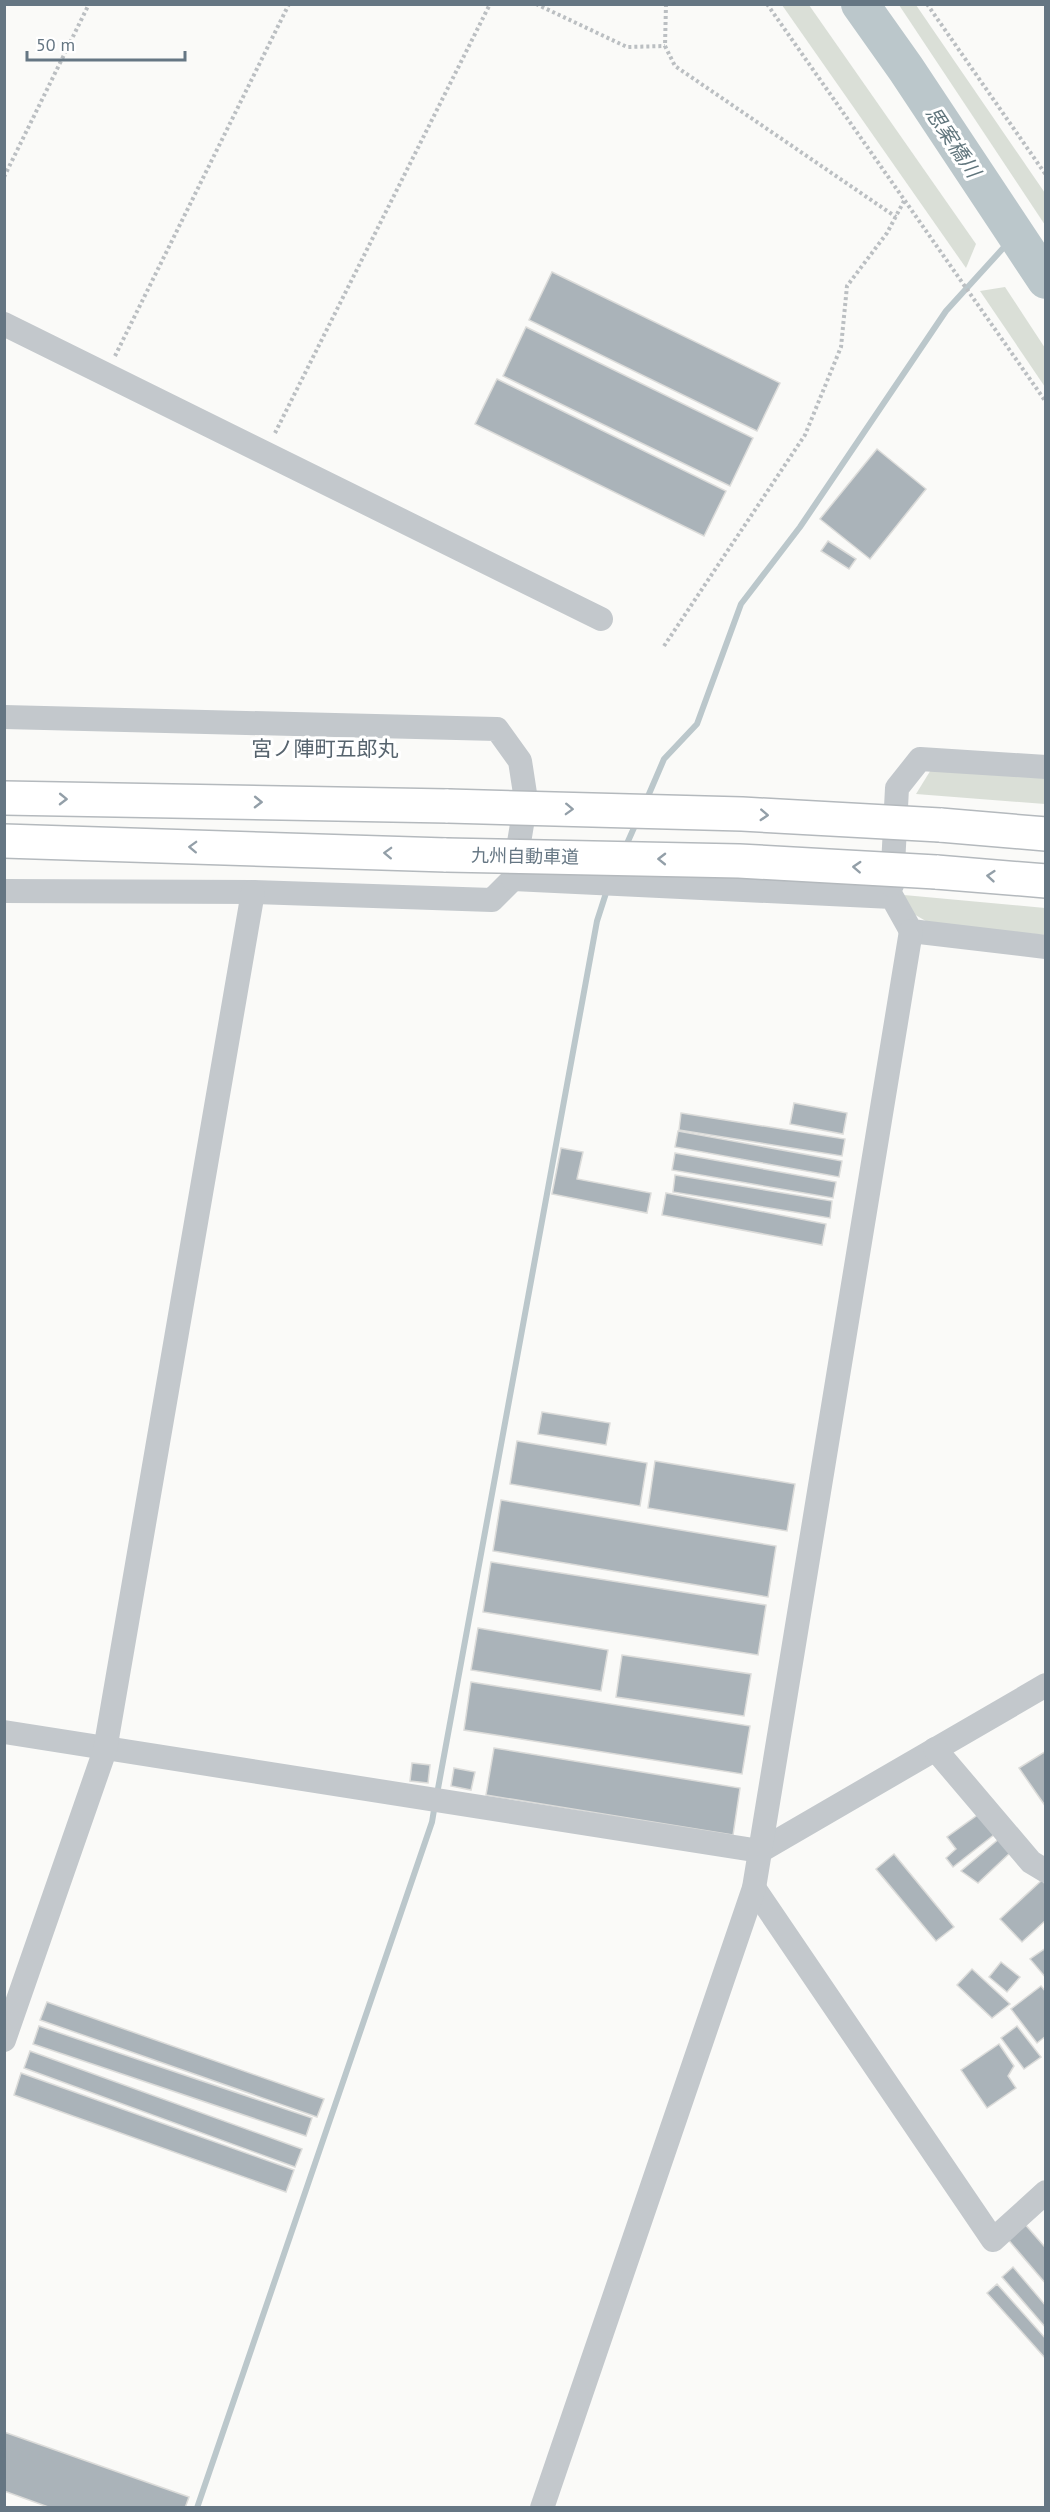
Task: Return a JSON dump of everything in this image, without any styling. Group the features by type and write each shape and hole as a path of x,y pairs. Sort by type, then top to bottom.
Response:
{"highway":[{"path":"4,798 742,814 940,825 1046,834"},
{"name":"九州自動車道","path":"4,841 446,855 739,861 936,872 1046,881"}],"street":[{"path":"4,324 601,619"},
{"path":"4,717 497,729 520,761 526,800 513,879 492,900 253,892 4,891"},
{"path":"542,2508 754,1888 911,931 891,897 897,788 920,759 1046,767"},
{"path":"513,879 891,897"},
{"path":"4,2040 105,1750 253,892"},
{"path":"911,931 1046,947"},
{"path":"4,1732 105,1750 760,1851 1046,1685"},
{"path":"935,1749 1031,1862 1046,1871"},
{"path":"754,1888 993,2240 1046,2192"}],"path":[{"path":"4,177 90,4"},
{"path":"106,373 289,4"},
{"path":"265,452 490,4"},
{"path":"536,4 627,47 665,46"},
{"path":"666,4 665,46 675,66 896,217"},
{"path":"767,4 1046,402"},
{"path":"927,4 1046,175"},
{"path":"664,646 805,435 841,347 847,286 887,233 904,201"}],"shaded area":[{"path":"782,5 809,5 976,244 966,268"},
{"path":"899,5 916,5 1045,193 1045,225"},
{"path":"1005,287 1045,348 1045,387 980,291"},
{"path":"932,768 1045,777 1045,804 916,794"},
{"path":"904,895 1045,908 1045,935 931,924 912,913"}],"building":[{"path":"552,272 780,383 757,431 529,320"},
{"path":"526,327 753,438 730,486 503,376"},
{"path":"497,379 726,491 704,536 475,424"},
{"path":"877,449 926,489 870,559 820,519"},
{"path":"828,541 856,559 849,569 821,551"},
{"path":"794,1103 847,1113 843,1134 790,1124"},
{"path":"681,1113 845,1139 842,1156 679,1130"},
{"path":"678,1131 842,1161 839,1177 675,1147"},
{"path":"561,1148 583,1152 577,1179 651,1193 647,1213 552,1194"},
{"path":"675,1153 836,1182 833,1198 672,1170"},
{"path":"675,1175 832,1201 830,1218 673,1192"},
{"path":"666,1193 826,1224 822,1245 662,1215"},
{"path":"542,1412 610,1423 606,1445 538,1434"},
{"path":"517,1441 647,1463 640,1506 510,1484"},
{"path":"655,1461 795,1484 787,1531 648,1508"},
{"path":"501,1500 776,1546 768,1597 493,1551"},
{"path":"491,1562 766,1605 758,1655 483,1612"},
{"path":"478,1628 608,1650 601,1691 471,1670"},
{"path":"622,1655 751,1674 744,1716 616,1697"},
{"path":"471,1682 750,1726 742,1774 464,1730"},
{"path":"494,1748 740,1788 733,1835 486,1795"},
{"path":"1046,1751 1046,1807 1019,1768"},
{"path":"412,1763 430,1765 428,1783 410,1781"},
{"path":"454,1768 475,1772 471,1790 451,1786"},
{"path":"979,1814 995,1834 953,1867 946,1858 956,1849 947,1837"},
{"path":"1000,1838 1012,1851 978,1883 961,1871"},
{"path":"894,1854 954,1927 936,1941 876,1869"},
{"path":"1042,1880 1046,1885 1046,1920 1022,1942 1000,1919"},
{"path":"1046,1948 1046,1978 1030,1959"},
{"path":"1001,1962 1020,1977 1007,1992 989,1977"},
{"path":"972,1969 1010,2004 992,2018 957,1985"},
{"path":"1041,1986 1046,1992 1046,2036 1037,2043 1011,2009"},
{"path":"47,2002 324,2099 317,2117 40,2020"},
{"path":"39,2026 312,2118 306,2136 33,2044"},
{"path":"1017,2026 1041,2057 1024,2069 1001,2038"},
{"path":"999,2044 1014,2066 1008,2076 1016,2088 987,2108 961,2070"},
{"path":"30,2051 302,2149 295,2167 24,2068"},
{"path":"21,2073 294,2170 286,2192 14,2095"},
{"path":"1023,2222 1044,2246 1046,2245 1046,2284 1006,2237"},
{"path":"1013,2267 1046,2306 1046,2328 1002,2277"},
{"path":"997,2284 1046,2339 1046,2359 987,2293"},
{"path":"4,2432 189,2497 185,2508 51,2508 4,2491"}],"waterway":[{"name":"思案橋川","path":"860,4 906,69 1046,280"},
{"path":"646,801 664,759 697,724 741,604 800,527 946,311 1016,234"},
{"path":"625,848 637,821"},
{"path":"437,1794 597,921 607,890"},
{"path":"197,2508 432,1822 435,1804"}],"district":[{"name":"宮ノ陣町五郎丸","path":"325,748"}]}
